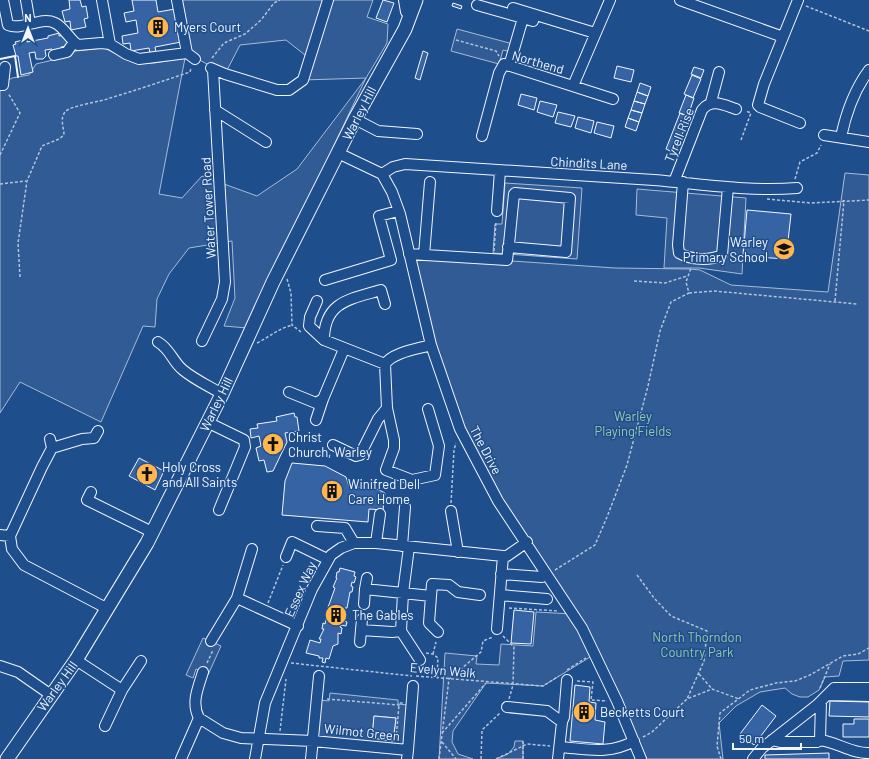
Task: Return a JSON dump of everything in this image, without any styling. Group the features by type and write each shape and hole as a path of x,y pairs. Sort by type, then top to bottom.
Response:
{"main road":[{"name":"Warley Hill","path":"7,759 76,660 108,609 152,532 222,394 278,272 355,119 405,29 416,0"},
{"name":"Warley Hill","path":"401,35 406,4"}],"street":[{"path":"3,0 8,25 13,27 44,22 55,23 78,45 101,43 110,44 126,54 139,59 165,56 193,60 177,0"},
{"path":"26,0 30,24"},
{"path":"102,0 110,44"},
{"path":"211,66 276,90 289,90 303,80 328,0"},
{"path":"573,86 610,0"},
{"path":"680,0 711,5 783,37"},
{"path":"798,1 764,84 758,105 800,123"},
{"path":"477,5 533,21"},
{"path":"509,7 596,33"},
{"path":"506,65 523,18"},
{"path":"54,55 67,52 74,42"},
{"name":"Northend","path":"482,136 499,73 506,65 613,99"},
{"name":"Water Tower Road","path":"202,341 222,299 225,282 211,66"},
{"path":"2,85 5,67"},
{"path":"841,137 849,109 861,81 869,70"},
{"path":"712,102 719,72"},
{"name":"Tyrell Rise","path":"728,187 722,255 714,259 687,258 679,253 679,182 702,110 706,105 712,102 736,109"},
{"path":"215,110 266,142"},
{"path":"355,119 378,131 417,134"},
{"path":"824,135 866,141"},
{"path":"338,153 382,174"},
{"name":"Chindits Lane","path":"382,174 393,167 405,164 679,182 750,189 797,188"},
{"path":"497,211 500,171"},
{"name":"The Drive","path":"382,174 392,192 398,211 431,345 460,429 498,501 527,542 545,576 572,612 595,654 641,759"},
{"path":"424,255 430,182"},
{"path":"409,254 508,260 508,247 515,193 570,198 566,252 508,247"},
{"path":"325,280 391,260 380,216 398,211"},
{"path":"324,340 324,326 334,307 343,302 381,290 385,304"},
{"path":"317,301 310,317 309,326 324,340 385,364"},
{"path":"158,342 168,350 175,362 184,371 222,394"},
{"path":"428,409 439,446 435,475 412,480 386,470 394,448 394,440 387,408 385,364 388,360 395,356 431,345"},
{"path":"316,420 344,349"},
{"path":"289,392 316,403 323,399"},
{"path":"333,445 356,456 360,455 378,419 387,408"},
{"path":"207,422 244,440 245,447 219,510"},
{"path":"98,431 94,438 51,443 42,467 5,535 24,565 108,609"},
{"path":"91,492 87,500 152,532"},
{"path":"405,507 406,546 401,631 418,656"},
{"path":"451,510 458,552"},
{"path":"376,543 380,514"},
{"path":"317,526 345,528 354,543"},
{"path":"286,557 292,542 327,559"},
{"path":"497,629 503,556 507,556 527,542"},
{"name":"Essex Way","path":"255,759 265,702 281,662 298,626 312,589 327,559 341,548 354,543 376,543 503,556"},
{"path":"211,641 237,598 252,549"},
{"path":"501,574 545,576"},
{"path":"364,604 367,578"},
{"path":"438,632 429,623 432,584 450,585 458,592 480,596"},
{"path":"366,589 431,596"},
{"path":"500,595 547,599"},
{"path":"237,598 298,626"},
{"path":"360,642 362,619"},
{"path":"361,630 392,632 401,631"},
{"path":"76,660 122,690"},
{"path":"105,726 122,690 141,662"},
{"path":"0,666 18,672 51,695"},
{"path":"181,759 199,718 195,710 194,702 203,672"},
{"name":"Wilmot Green","path":"313,741 319,676"},
{"path":"558,759 562,722 564,717 567,680"},
{"name":"Wilmot Green","path":"199,718 223,734 258,739 313,741 395,749 407,755 413,686"},
{"path":"753,759 762,748 822,700 834,688 869,688"},
{"path":"822,700 869,696"},
{"path":"820,740 822,700"},
{"path":"507,707 547,711 562,722"},
{"path":"772,740 780,742 817,742 820,740 832,742 845,748 869,753"},
{"path":"311,759 313,741"},
{"path":"560,747 609,751 622,748 634,742"}],"path":[{"path":"211,66 224,43 245,34 261,20 274,1 280,0"},
{"path":"798,1 869,32"},
{"path":"456,40 496,51 506,65"},
{"path":"190,72 193,60"},
{"path":"190,72 193,60"},
{"path":"20,277 18,243 27,181 42,146 59,139 64,135 61,118 65,112 74,106 110,98 190,72"},
{"path":"0,155 20,113 2,85"},
{"path":"736,109 751,113 741,140"},
{"path":"786,189 795,179 800,162 817,153 824,135"},
{"path":"0,184 27,181"},
{"path":"765,199 811,203 844,200 869,200"},
{"path":"835,301 844,200"},
{"path":"494,259 497,211"},
{"path":"689,293 686,282 691,267"},
{"path":"278,272 288,279 292,293 292,325"},
{"path":"634,281 665,283 687,276"},
{"path":"545,576 594,545 627,465 648,386 654,352 671,302 689,293 714,291 857,304"},
{"path":"292,325 303,334"},
{"path":"244,345 254,344 265,339 274,331 292,325"},
{"path":"451,510 454,450 460,429"},
{"path":"265,610 286,557"},
{"path":"634,742 652,732 687,699 704,661 707,631 671,616 654,598 637,575"},
{"path":"499,607 572,612"},
{"path":"456,759 441,741 449,679 481,652 483,641 492,637 497,629 514,647 513,685 507,707 482,730 481,759"},
{"path":"433,654 438,632"},
{"path":"203,672 215,644 211,641"},
{"path":"721,759 717,746 720,713 750,690 776,683 795,681 843,656 858,654 869,648"},
{"path":"418,656 433,654 438,658 436,678"},
{"name":"Evelyn Walk","path":"281,662 486,683 543,686 595,654"},
{"path":"822,700 819,690 830,664"},
{"path":"699,674 712,689 739,699"},
{"path":"278,739 286,678"},
{"path":"567,680 593,682 591,700 617,702"},
{"path":"439,759 442,733 486,683"},
{"path":"687,699 712,689"},
{"path":"317,698 399,705 400,703 412,704"},
{"path":"395,749 399,705"},
{"path":"523,741 523,759"},
{"path":"496,759 527,744 560,747"}],"shaded area":[{"path":"177,0 373,0 367,17 388,24 387,43 366,78 303,80 310,59 286,40 240,45 225,74 187,53"},
{"path":"457,29 513,44 511,52 503,50 499,64 451,51"},
{"path":"104,48 135,63 154,63 185,58 159,194 182,198 202,176 257,196 297,169 366,78 247,328 224,326 235,298 232,241 189,248 169,274 157,299 155,327 143,326 101,422 20,382 0,413 0,85 12,78 29,75 36,64 57,59 76,51"},
{"name":"Warley Playing Fields","path":"845,173 869,175 869,660 843,661 839,676 825,677 819,690 808,697 800,697 792,694 785,688 760,692 736,706 719,723 723,759 647,759 585,627 595,654 543,686 486,683 453,731 452,742 458,754 473,759 439,759 445,653 477,656 476,664 499,665 501,644 533,646 536,612 573,614 460,429 409,254 615,268 690,269 700,270 731,285 828,292"},
{"path":"505,183 582,188 577,259 493,253 495,224 502,224"},
{"path":"637,189 746,198 742,274 699,268 664,268 667,218 636,215"},
{"path":"203,638 221,646 208,675 196,669 193,678 186,675"},
{"path":"330,693 398,700 398,704 408,705 406,747 317,738 320,700 329,701","holes":["374,716 396,718 393,741 372,738"]},
{"path":"515,741 523,741 523,759 496,759 508,754 514,747"}],"building":[{"path":"69,0 80,0 82,7 86,6 88,18 84,19 86,27 71,30 70,21 65,22 62,11 70,9"},
{"name":"Myers Court","path":"132,0 156,0 158,12 175,9 181,42 155,47 156,52 150,53 149,48 131,51 130,43 123,44 122,36 138,33 136,20 126,22 124,13 134,11"},
{"path":"383,0 394,3 387,22 376,18"},
{"path":"453,3 462,6 461,9 452,6"},
{"path":"59,33 59,36 66,35 68,46 61,47 62,50 53,52 52,49 45,50 46,56 43,59 36,59 35,52 29,53 33,72 21,75 18,56 16,56 13,45 16,44 15,42 27,39 27,42 48,38 48,36"},
{"path":"423,51 428,53 420,80 415,78"},
{"path":"617,66 634,70 631,82 614,78"},
{"path":"694,67 704,70 701,78 691,74"},
{"path":"692,75 701,79 693,98 684,94"},
{"path":"640,83 651,87 648,96 637,92"},
{"path":"637,92 648,96 645,104 634,101"},
{"path":"521,94 537,98 534,110 518,105"},
{"path":"686,95 694,98 688,116 679,113"},
{"path":"540,101 557,105 553,117 537,112"},
{"path":"634,101 645,104 642,113 631,110"},
{"path":"631,110 642,113 639,122 628,118"},
{"path":"558,112 575,116 571,127 555,123"},
{"path":"680,113 689,117 675,153 666,149"},
{"path":"578,117 594,121 591,133 575,128"},
{"path":"628,118 639,122 636,131 625,127"},
{"path":"597,122 614,126 611,138 594,133"},
{"path":"747,210 791,214 786,259 743,256"},
{"name":"Christ Church, Warley","path":"294,413 295,417 297,417 299,431 285,433 287,442 273,471 267,472 264,460 259,461 256,448 261,446 259,436 251,438 250,429 258,428 257,424 277,421 276,417"},
{"name":"Holy Cross and All Saints","path":"139,458 164,471 155,490 129,476"},
{"name":"Winifred Dell Care Home","path":"292,463 325,466 346,477 349,486 377,489 385,493 383,510 369,509 368,522 282,515 285,481"},
{"name":"The Gables","path":"340,568 355,572 354,576 356,577 354,583 352,582 352,592 350,592 347,608 345,608 345,618 343,617 342,620 347,622 346,626 341,625 341,634 338,633 338,644 333,646 329,659 326,658 325,663 322,662 323,658 306,653 310,640 320,643 321,639 319,639 324,629 322,629 323,623 325,624 328,613 326,613 335,588 333,587 337,578 337,572 339,572"},
{"path":"514,610 534,612 531,644 511,643"},
{"name":"Becketts Court","path":"575,685 590,687 589,702 596,703 595,720 605,722 603,744 570,741"},
{"path":"830,701 869,702 869,717 829,716"},
{"path":"762,705 776,716 754,745 740,734"},
{"path":"374,716 396,718 393,741 372,738"},
{"path":"854,719 869,719 869,737 843,737 843,724 854,724"},
{"path":"829,753 829,759 765,759 765,755"}],"wall":[{"path":"0,59 15,56 18,77"}],"place":[{"name":"Myers Court","path":"158,27"},
{"name":"Warley Primary School","path":"784,249"},
{"name":"Christ Church, Warley","path":"273,444"},
{"name":"Holy Cross and All Saints","path":"147,474"},
{"name":"Winifred Dell Care Home","path":"332,491"},
{"name":"The Gables","path":"336,615"},
{"name":"Becketts Court","path":"584,712"}],"park label":[{"name":"North Thorndon Country Park","path":"697,644"}]}
